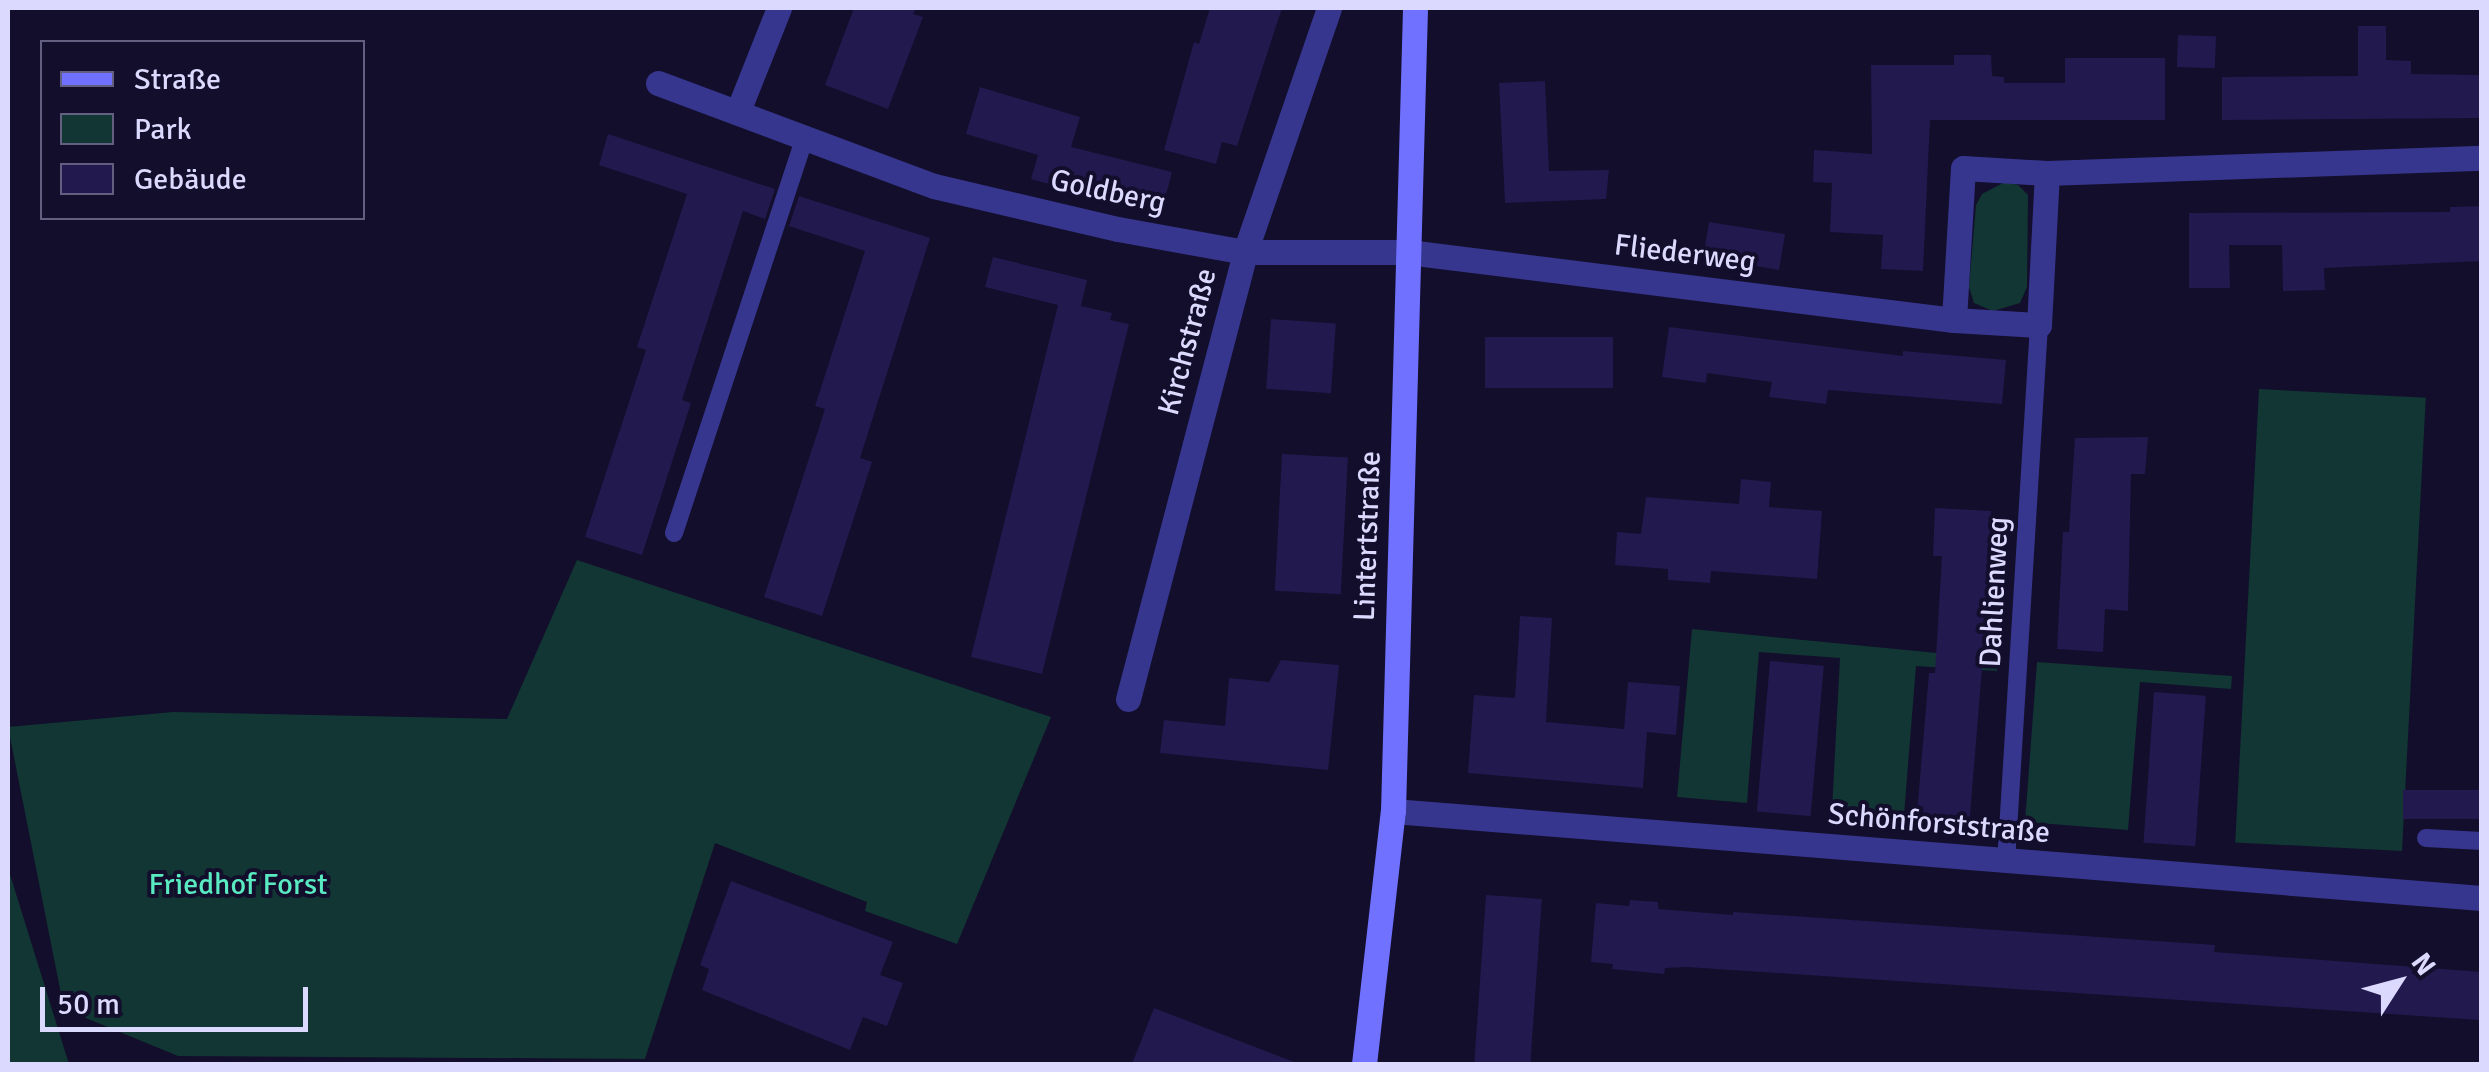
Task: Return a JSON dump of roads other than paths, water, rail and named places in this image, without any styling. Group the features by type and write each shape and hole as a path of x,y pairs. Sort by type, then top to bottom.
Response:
{"main road":[{"name":"Lintertstraße","path":"1364,1064 1392,811 1415,8"}],"street":[{"path":"738,111 778,8"},
{"name":"Kirchstraße","path":"1128,699 1245,252 1329,8"},
{"name":"Goldberg","path":"658,83 934,186 1118,229 1245,252 1408,252"},
{"path":"1954,320 1963,168 2047,173 2482,158"},
{"path":"2039,324 2047,173"},
{"name":"Fliederweg","path":"1408,252 1954,320 2039,324"},
{"name":"Schönforststraße","path":"1392,811 2482,898"}],"lane":[{"path":"674,533 805,137"},
{"name":"Dahlienweg","path":"2006,863 2039,324"},
{"path":"2426,838 2482,842"}],"park label":[{"name":"Friedhof Forst","path":"238,885"}]}
